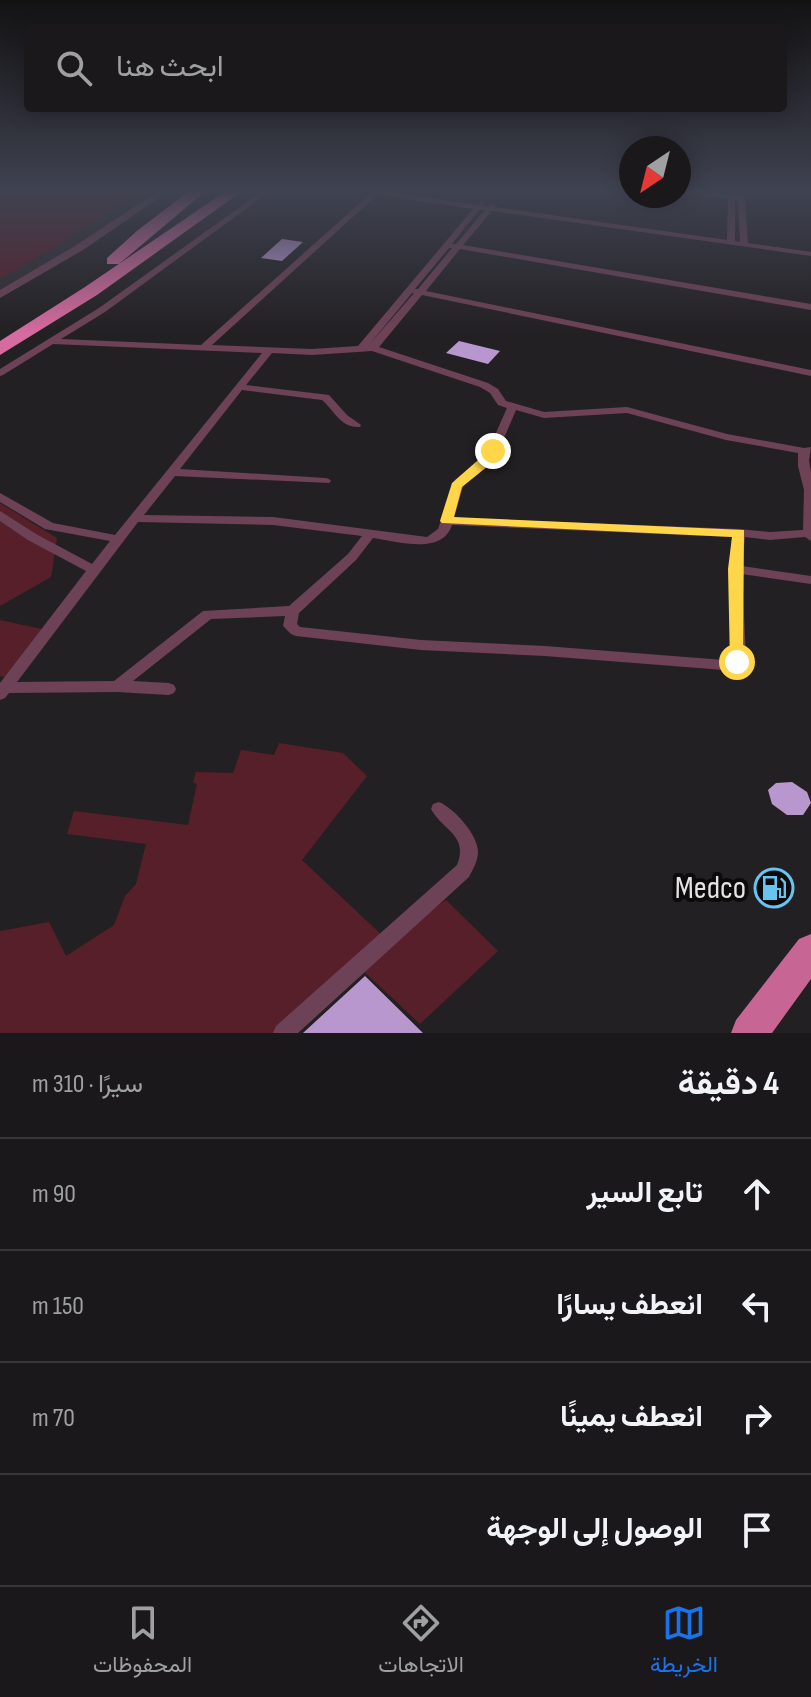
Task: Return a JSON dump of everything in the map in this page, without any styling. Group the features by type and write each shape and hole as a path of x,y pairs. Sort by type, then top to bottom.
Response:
{"highway":[{"path":"113,261 138,237"},
{"path":"0,335 149,237"},
{"path":"0,349 168,237"},
{"path":"749,1033 811,951"}],"street":[{"path":"0,284 75,237"},
{"path":"0,295 95,237"},
{"path":"0,373 55,342 202,237"},
{"path":"204,347 326,237"},
{"path":"368,348 460,237"},
{"path":"705,237 811,252"},
{"path":"744,237 744,242"},
{"path":"454,244 811,305"},
{"path":"415,291 811,373"},
{"path":"55,342 319,352 368,348 484,385 494,391 502,403 512,407 555,416 602,410 637,411 726,437 808,451 802,460 810,492 810,535 770,536 447,521"},
{"path":"3,691 134,518 269,350"},
{"path":"239,387 325,397 339,417 356,425"},
{"path":"134,518 273,521 429,541 444,531 456,486 490,459 512,407"},
{"path":"171,472 325,481"},
{"path":"0,497 49,526 118,539"},
{"path":"0,515 32,537 94,570"},
{"path":"292,611 290,626 307,634 421,645 732,665 739,657 735,569 739,533"},
{"path":"117,686 208,614 292,611 352,557 369,535"},
{"path":"735,569 811,580"},
{"path":"3,691 117,686 169,689"},
{"path":"283,1033 463,871 471,857 470,844 439,809"}],"shaded area":[{"path":"0,237 90,237 79,245 0,295"},
{"path":"0,237 70,237 50,250 0,278"},
{"path":"0,503 57,538 51,577 0,606"},
{"path":"0,620 42,629 8,678 0,676"},
{"path":"279,743 343,753 367,776 302,860 385,938 446,900 498,951 420,1024 358,966 288,1033 0,1033 0,931 49,922 66,956 114,925 125,896 136,884 146,844 67,834 74,811 188,825 197,784 193,782 196,772 233,773 241,750 274,755"}],"building":[{"path":"282,239 303,242 282,261 261,258"},
{"path":"459,341 500,351 488,364 446,353"},
{"path":"792,782 807,792 811,803 803,815 787,815 772,804 768,790 776,783"},
{"path":"365,976 423,1033 303,1033"}],"place":[{"name":"Medco","path":"774,888"}],"route":[{"path":"493,451 490,459 456,486 447,521 739,533 735,569 737,662"}]}
